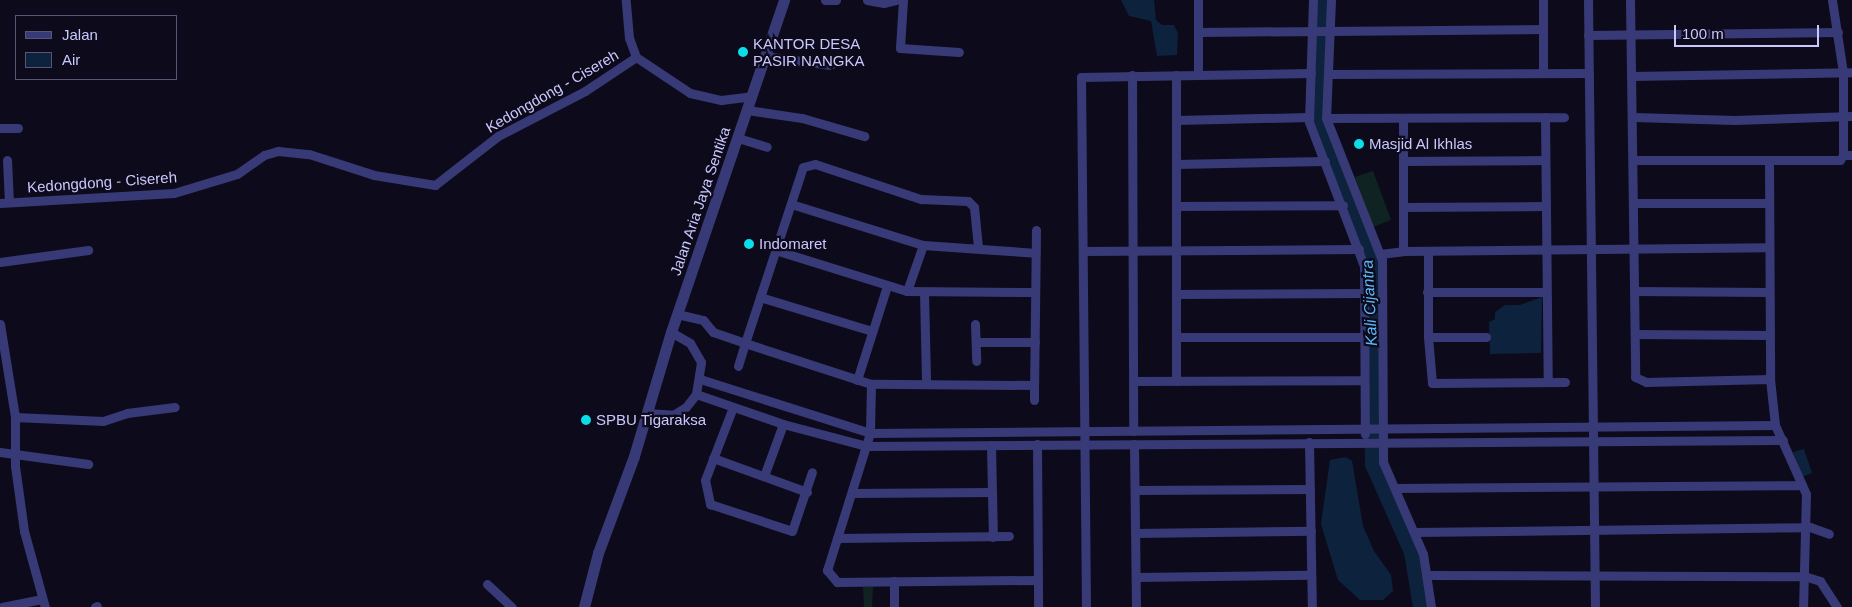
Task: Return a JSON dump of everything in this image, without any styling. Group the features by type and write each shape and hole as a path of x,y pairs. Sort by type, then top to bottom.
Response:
{"street":[{"name":"Kedongdong - Cisereh","path":"4,203 174,192 238,174 264,155 278,152 309,154 374,175 435,185 498,136 584,91 636,57 629,38 626,0"},
{"name":"Jalan Aria Jaya Sentika","path":"584,607 598,553 648,412 671,332 784,0"},
{"path":"826,0 836,0"},
{"path":"866,0 884,3 896,0"},
{"path":"903,0 900,48 959,52"},
{"path":"1198,0 1198,74"},
{"path":"1313,0 1309,117 1364,266 1364,380 1367,442"},
{"path":"1331,0 1328,31 1326,118 1380,254 1383,271 1380,442 1385,468 1423,554 1431,607"},
{"path":"1543,0 1543,73"},
{"path":"1588,0 1595,607"},
{"path":"1630,0 1634,117 1635,373 1641,382 1770,379"},
{"path":"1634,160 1840,160 1848,155 1848,73 1832,0"},
{"path":"1198,32 1543,29"},
{"path":"1588,35 1838,32"},
{"path":"765,56 830,65"},
{"path":"636,57 690,93 721,100 752,96"},
{"path":"1086,607 1081,77 1311,73"},
{"path":"1328,74 1589,73"},
{"path":"1632,76 1848,73"},
{"path":"1176,74 1176,381"},
{"path":"1132,75 1133,430"},
{"path":"747,110 802,118 864,136"},
{"path":"1634,117 1734,120 1847,116"},
{"path":"1176,120 1309,117"},
{"path":"1545,117 1548,382"},
{"path":"1326,118 1564,117"},
{"path":"1403,118 1403,251"},
{"path":"0,128 18,128"},
{"path":"738,138 767,147"},
{"path":"4,203 7,160"},
{"path":"1403,162 1545,160"},
{"path":"1768,160 1770,379 1775,425 1806,494 1803,607"},
{"path":"1176,164 1325,161"},
{"path":"738,366 774,250 803,167 815,164 921,199 972,203 978,247"},
{"path":"1634,204 1769,203"},
{"path":"791,204 923,245 978,247 1036,253"},
{"path":"1176,206 1343,205"},
{"path":"1403,207 1545,206"},
{"path":"1034,400 1036,230"},
{"path":"907,291 923,245"},
{"path":"1380,254 1403,251 1546,248 1769,247"},
{"path":"1083,251 1359,249"},
{"path":"0,262 88,250"},
{"path":"774,250 907,291 1034,292"},
{"path":"1428,251 1428,337 1432,383 1565,382"},
{"path":"857,380 887,286"},
{"path":"924,292 926,383"},
{"path":"1427,292 1546,292"},
{"path":"1635,292 1770,292"},
{"path":"1176,294 1364,293"},
{"path":"760,297 872,331"},
{"path":"677,314 703,320 713,332 745,344 872,384 1034,385"},
{"path":"0,324 4,370 15,417 14,452 24,532 44,603 2,607"},
{"path":"975,324 976,361"},
{"path":"648,412 673,415 686,407 696,394 700,379 701,362 695,348 671,332"},
{"path":"1635,334 1770,335"},
{"path":"1176,337 1364,336"},
{"path":"1428,337 1486,336"},
{"path":"976,342 1035,342"},
{"path":"700,379 870,433 1775,425"},
{"path":"1133,381 1364,380"},
{"path":"872,384 870,433 827,570 834,581 1038,580"},
{"path":"696,394 783,424 866,446 1782,440"},
{"path":"15,417 103,421 127,412 175,407"},
{"path":"733,407 705,480 709,502 790,531 807,492 812,472"},
{"path":"764,476 783,424"},
{"path":"1309,442 1312,607"},
{"path":"1037,444 1038,607"},
{"path":"1134,444 1136,607"},
{"path":"991,445 993,537"},
{"path":"0,452 14,452 88,464"},
{"path":"713,458 807,492"},
{"path":"1395,488 1802,485"},
{"path":"1135,490 1310,489"},
{"path":"852,493 992,492"},
{"path":"1414,532 1804,527 1816,528 1829,534"},
{"path":"1135,533 1311,531"},
{"path":"837,538 1009,536"},
{"path":"1136,577 1312,575"},
{"path":"1426,575 1804,576 1820,581 1837,607"},
{"path":"894,581 894,607"},
{"path":"487,584 512,607"}],"green space":[{"path":"1373,171 1391,220 1373,227 1355,177"},
{"path":"863,587 873,587 872,607 864,607"}],"water":[{"path":"1121,0 1154,0 1156,20 1162,25 1174,25 1178,33 1177,55 1157,56 1151,21 1129,16"},
{"path":"1542,297 1541,353 1490,354 1489,322 1495,319 1495,312 1505,305 1520,305"},
{"path":"1804,449 1812,473 1802,477 1793,452"},
{"path":"1346,457 1352,461 1363,526 1374,551 1391,575 1393,591 1383,600 1360,600 1338,580 1321,524 1330,460"}],"waterway":[{"name":"Kali Cijantra","path":"1321,0 1317,124 1363,232 1372,272 1374,464 1413,552 1422,607"}],"place":[{"name":"KANTOR DESA PASIR NANGKA","path":"743,52"},
{"name":"Masjid Al Ikhlas","path":"1359,144"},
{"name":"Indomaret","path":"749,244"},
{"name":"SPBU Tigaraksa","path":"586,420"}]}
